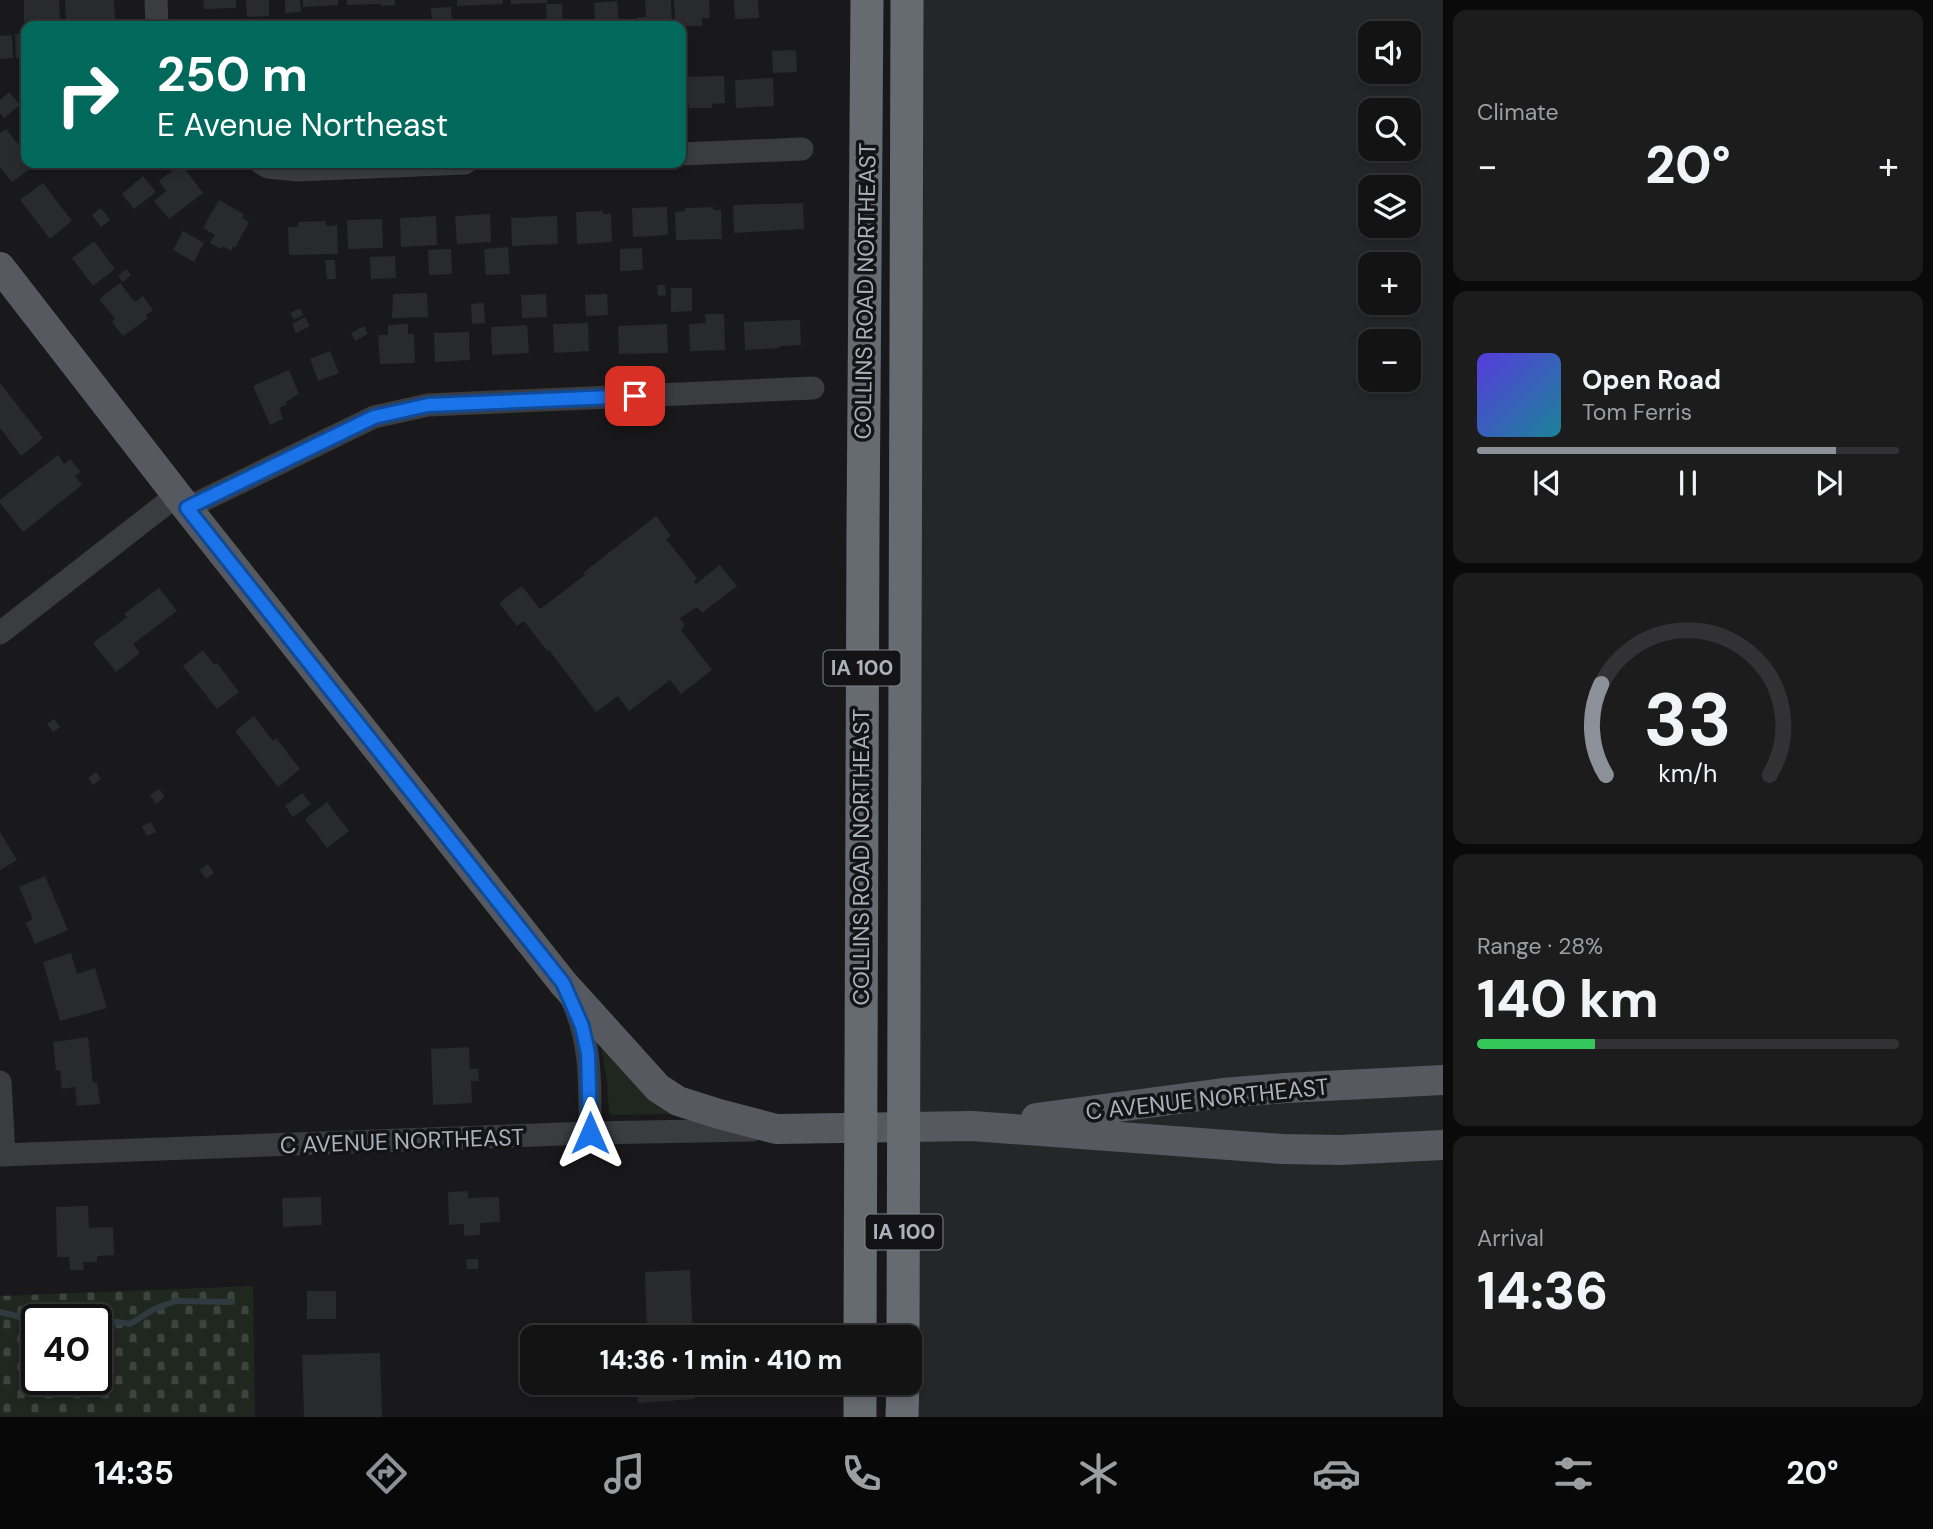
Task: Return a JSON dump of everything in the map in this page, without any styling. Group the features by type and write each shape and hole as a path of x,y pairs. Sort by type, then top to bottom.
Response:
{"highway":[{"name":"COLLINS ROAD NORTHEAST","path":"860,1325 867,0"},
{"name":"COLLINS ROAD NORTHEAST","path":"903,1325 907,0"},
{"path":"860,1395 860,1417"},
{"path":"902,1395 902,1417"}],"main road":[{"path":"0,267 563,983 658,1088 678,1101 776,1129"},
{"name":"C AVENUE NORTHEAST","path":"776,1129 972,1126 1223,1093 1443,1080"},
{"name":"C AVENUE NORTHEAST","path":"972,1126 1282,1149 1340,1150 1443,1145"}],"street":[{"path":"156,0 157,21"},
{"path":"686,154 802,149"},
{"path":"278,168 345,168"},
{"path":"0,633 182,501 374,417 428,405 813,388"},
{"path":"563,983 582,1026 588,1053 590,1133"},
{"path":"0,1082 2,1155"},
{"name":"C AVENUE NORTHEAST","path":"2,1155 590,1133 776,1129"}],"shaded area":[{"path":"907,0 1443,0 1443,1417 902,1417 907,1395 922,1395 922,1325 910,1325"}],"green space":[{"path":"599,1033 672,1114 609,1113"},
{"path":"253,1286 255,1417 0,1417 0,1296"}],"building":[{"path":"24,0 59,0 60,20 24,21"},
{"path":"65,0 114,0 115,19 66,21"},
{"path":"203,0 236,0 236,8 204,9"},
{"path":"246,0 269,0 269,16 247,17"},
{"path":"285,0 300,0 301,12 285,13"},
{"path":"303,0 338,0 338,5 303,7"},
{"path":"347,0 395,0 395,5 347,5"},
{"path":"457,0 503,0 503,4 457,6"},
{"path":"511,0 547,0 547,3 511,4"},
{"path":"645,0 671,0 672,21 637,21 637,17 646,17"},
{"path":"674,0 709,0 710,18 702,18 702,26 686,26 686,21 675,21"},
{"path":"734,0 758,0 759,18 735,19"},
{"path":"617,1 619,21 595,21 594,3"},
{"path":"546,4 562,4 563,21 547,21"},
{"path":"451,7 452,21 432,21 431,8"},
{"path":"15,34 21,34 21,58 16,58"},
{"path":"12,35 13,58 0,59 0,36"},
{"path":"796,50 797,72 773,73 772,51"},
{"path":"724,76 725,103 712,104 712,108 689,108 689,105 686,105 686,77"},
{"path":"773,78 774,106 736,108 735,80"},
{"path":"9,92 20,105 4,118 0,113 0,100"},
{"path":"6,129 21,148 21,168 31,168 12,182 0,167 0,133"},
{"path":"176,168 184,168 203,193 169,219 154,201 166,191 159,181"},
{"path":"143,176 156,192 134,209 122,194"},
{"path":"43,183 72,221 50,239 20,200"},
{"path":"219,200 244,214 242,218 249,222 231,251 210,243 215,235 203,228"},
{"path":"803,203 804,229 734,233 733,205"},
{"path":"667,207 668,235 633,237 632,208"},
{"path":"713,207 713,210 721,210 722,239 676,240 675,212 685,211 685,208"},
{"path":"101,208 110,220 101,227 92,215"},
{"path":"603,211 603,214 611,214 612,242 577,244 576,212"},
{"path":"490,214 491,242 457,244 455,216"},
{"path":"436,216 437,245 401,247 400,218"},
{"path":"557,216 558,244 512,246 511,218"},
{"path":"382,219 383,248 348,249 347,220"},
{"path":"326,221 326,226 337,225 338,254 289,255 288,227 298,227 298,222"},
{"path":"183,231 204,243 194,262 173,250"},
{"path":"94,241 115,269 93,286 72,258"},
{"path":"508,247 510,274 486,275 484,249"},
{"path":"642,248 643,270 620,271 620,249"},
{"path":"451,249 452,274 429,275 428,250"},
{"path":"395,256 396,278 371,279 370,257"},
{"path":"325,260 335,260 336,279 327,279"},
{"path":"126,269 131,275 123,282 118,276"},
{"path":"120,283 135,302 143,296 153,310 146,315 148,318 123,336 112,322 115,319 99,299"},
{"path":"657,285 665,285 666,295 658,296"},
{"path":"671,288 692,288 692,311 671,312"},
{"path":"427,293 428,317 392,318 393,294"},
{"path":"546,294 547,317 522,318 521,295"},
{"path":"607,294 608,315 586,316 585,295"},
{"path":"484,303 485,323 472,324 471,304"},
{"path":"300,308 303,315 294,320 290,313"},
{"path":"705,314 724,314 725,350 690,351 689,324 706,323"},
{"path":"305,317 310,326 296,333 292,324"},
{"path":"800,320 801,345 745,350 744,322"},
{"path":"588,323 589,351 554,353 553,324"},
{"path":"408,324 408,334 414,334 415,363 380,364 378,335 388,335 388,325"},
{"path":"667,324 668,353 619,354 618,326"},
{"path":"527,325 529,353 492,355 491,327"},
{"path":"364,326 368,334 355,341 351,333"},
{"path":"469,332 470,360 435,362 434,333"},
{"path":"330,351 339,373 318,381 310,359"},
{"path":"289,370 299,394 279,408 283,419 270,425 253,386"},
{"path":"0,383 43,438 21,456 0,428"},
{"path":"58,455 64,464 70,459 81,472 75,476 82,485 23,532 0,500"},
{"path":"656,516 671,536 666,539 697,578 694,581 696,584 720,565 737,586 702,613 697,607 680,618 685,625 681,630 712,670 681,694 670,680 629,711 618,696 596,712 524,621 517,626 499,603 522,586 540,609"},
{"path":"159,588 177,611 133,644 140,653 116,672 93,643 127,617 124,614"},
{"path":"203,650 214,665 217,663 239,692 217,709 183,666"},
{"path":"254,716 273,741 276,738 300,769 278,787 235,731"},
{"path":"54,719 60,727 53,732 47,724"},
{"path":"96,772 101,779 93,785 88,778"},
{"path":"159,789 165,797 156,804 150,795"},
{"path":"302,793 311,804 293,817 285,806"},
{"path":"327,802 349,831 327,848 305,819"},
{"path":"151,822 156,832 147,836 142,826"},
{"path":"0,832 17,860 0,870"},
{"path":"208,864 214,873 206,879 200,870"},
{"path":"45,876 68,930 35,944 26,923 33,919 19,887"},
{"path":"71,953 77,974 95,968 107,1008 60,1021 43,962"},
{"path":"88,1037 93,1083 97,1082 100,1104 77,1106 75,1087 62,1089 60,1070 56,1071 53,1042"},
{"path":"469,1047 470,1069 478,1069 479,1081 471,1081 472,1103 433,1105 431,1049"},
{"path":"468,1191 468,1198 499,1197 500,1222 480,1223 480,1235 464,1236 464,1224 449,1225 448,1192"},
{"path":"321,1197 322,1225 283,1227 282,1198"},
{"path":"88,1206 89,1228 113,1227 114,1255 97,1256 97,1262 83,1262 84,1270 70,1270 69,1257 57,1257 56,1207"},
{"path":"466,1259 478,1259 478,1269 467,1269"},
{"path":"690,1270 692,1325 647,1325 645,1272"},
{"path":"307,1291 336,1291 336,1319 307,1319"},
{"path":"380,1353 382,1417 304,1417 302,1355"},
{"path":"638,1395 695,1395 695,1399 638,1403"}],"waterway":[{"path":"0,1312 28,1319 53,1312 130,1324 154,1309 176,1301 232,1302"}],"route":[{"path":"590,1133 588,1053 582,1026 563,983 187,508 374,417 428,405 635,396"}]}
